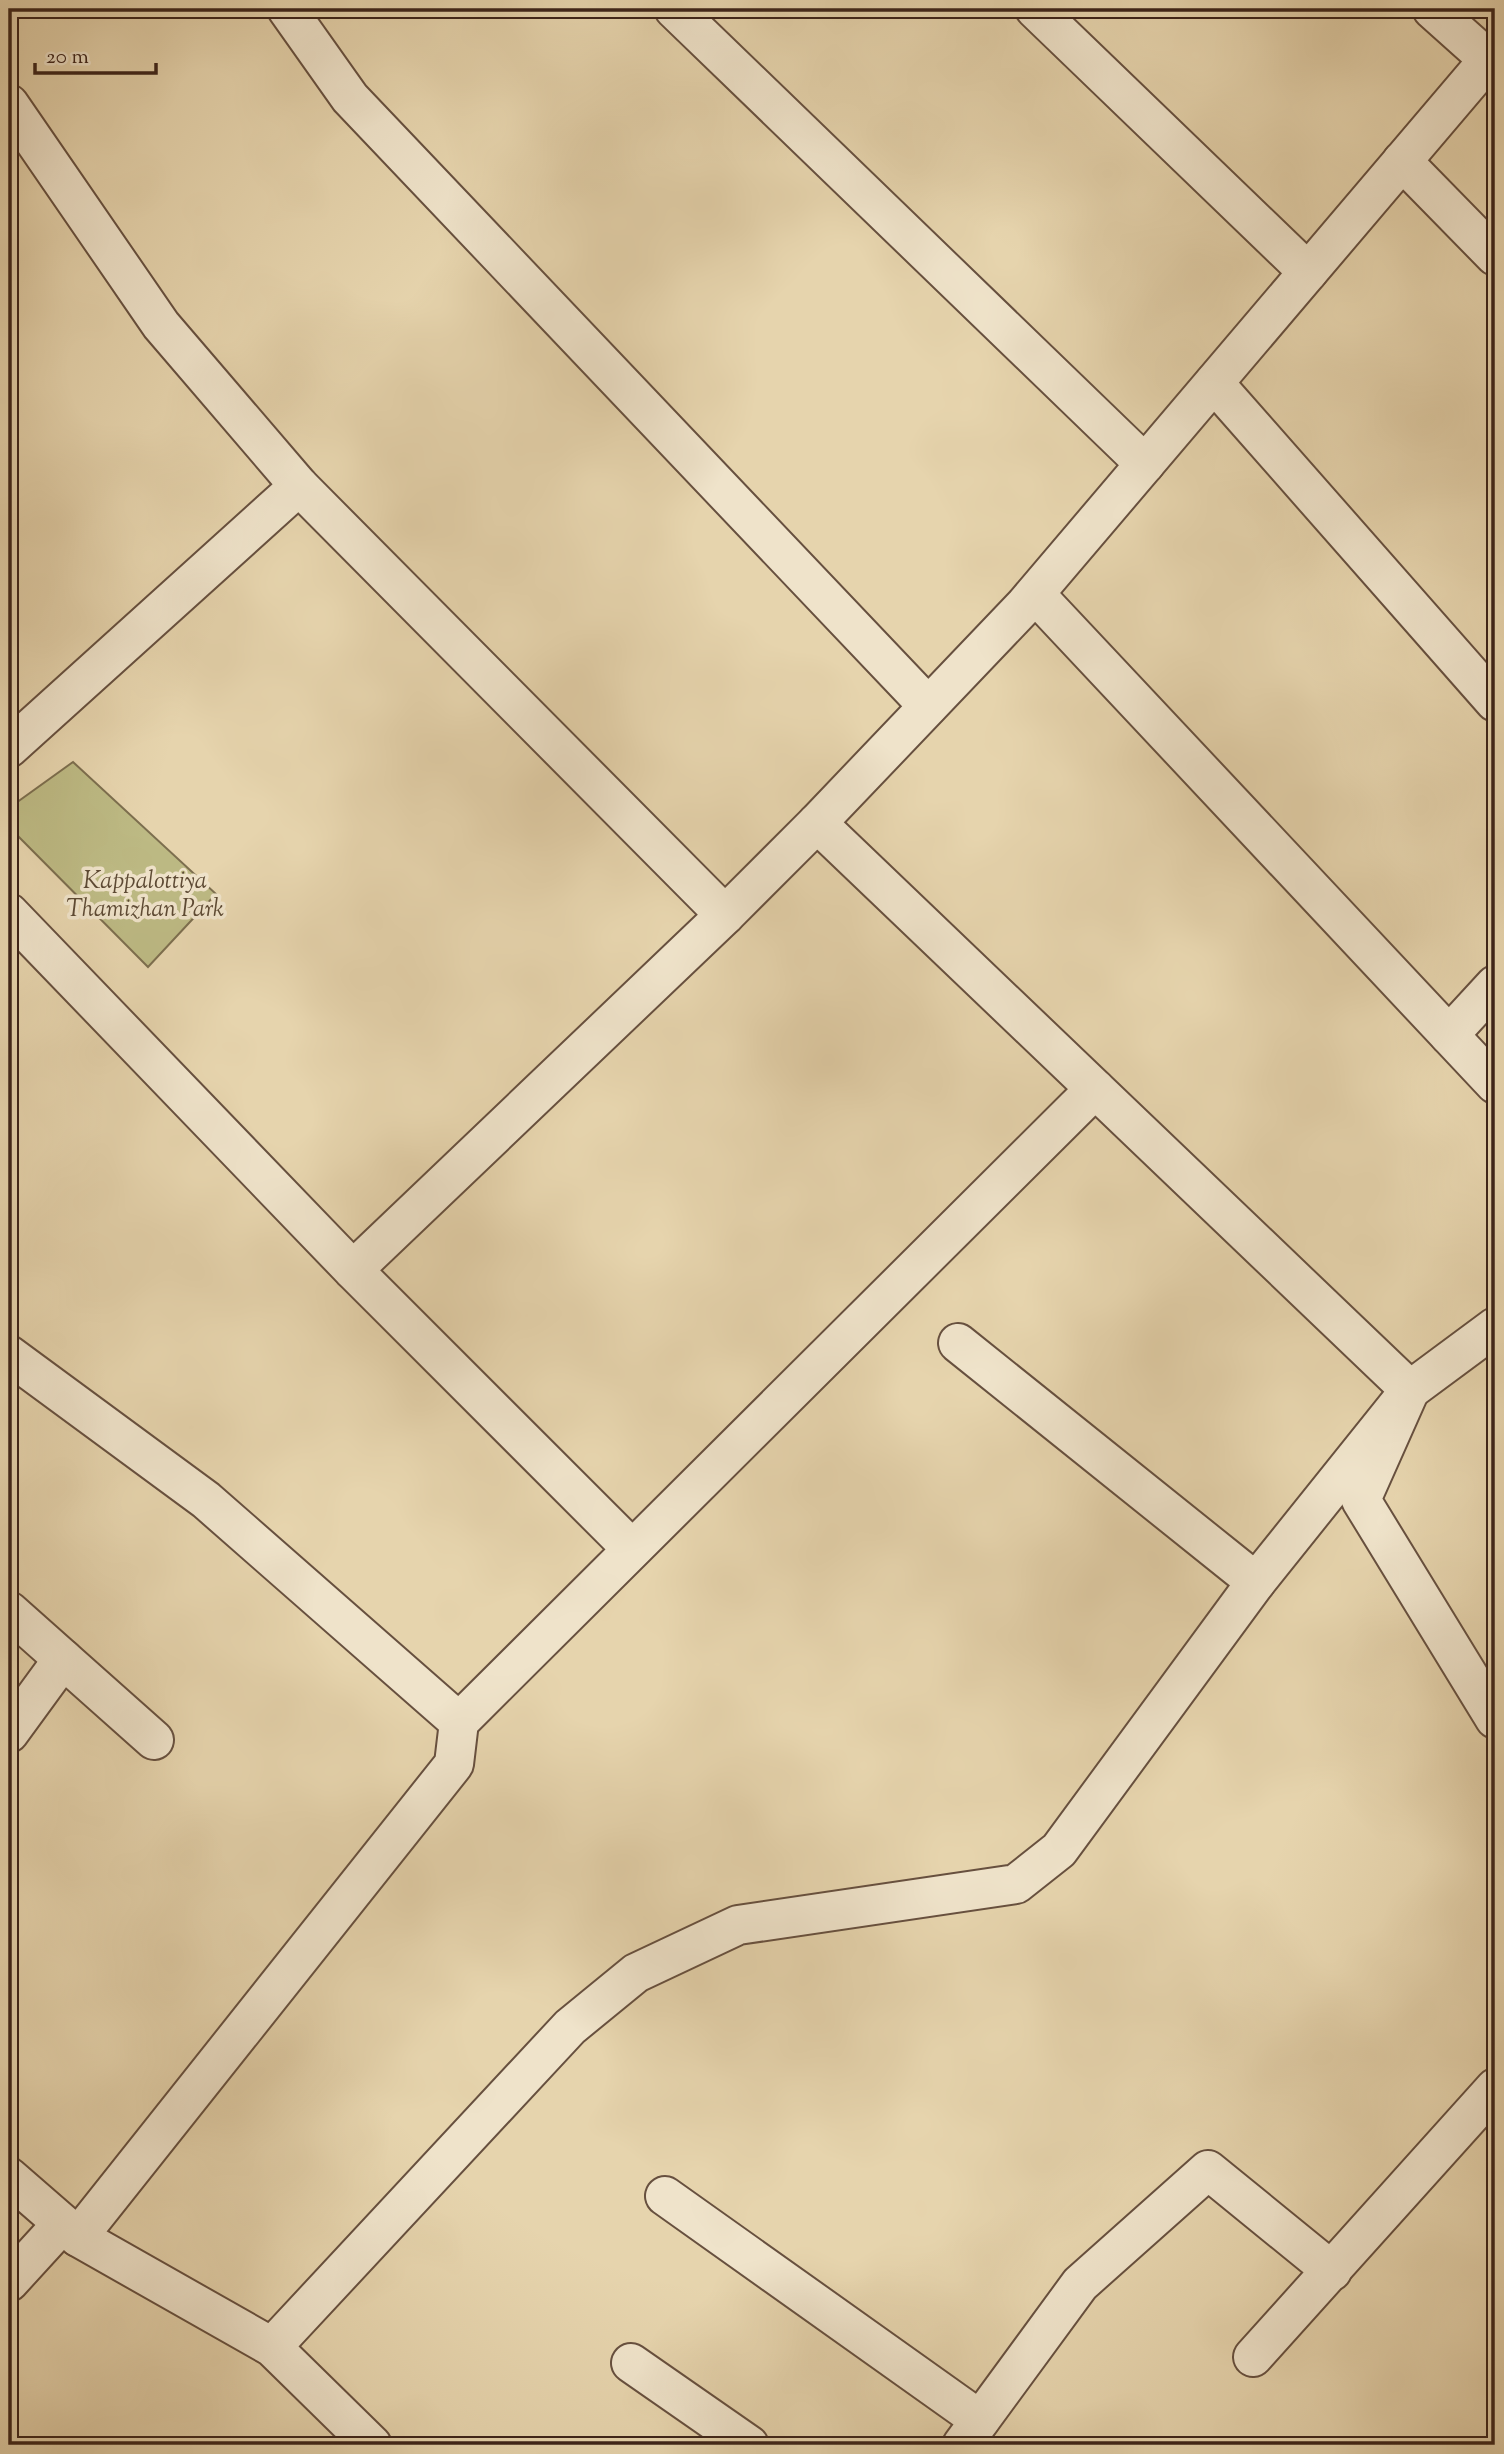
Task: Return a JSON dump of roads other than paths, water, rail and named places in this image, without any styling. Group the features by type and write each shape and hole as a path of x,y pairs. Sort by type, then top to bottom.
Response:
{"street":[{"path":"288,9 350,98 928,706"},
{"path":"674,9 1145,464"},
{"path":"1035,9 1308,272"},
{"path":"353,1269 725,915 817,823 1035,594 1492,56 1432,9"},
{"path":"9,104 161,326 299,486 725,915"},
{"path":"1402,161 1495,256"},
{"path":"1214,383 1495,702"},
{"path":"9,748 299,486"},
{"path":"1035,594 1495,1084"},
{"path":"817,823 1410,1390"},
{"path":"9,913 353,1269 632,1549"},
{"path":"1449,1035 1495,985"},
{"path":"9,2282 70,2230 454,1764 459,1722 1095,1089"},
{"path":"272,2347 570,2027 636,1973 738,1925 1016,1884 1059,1850 1256,1582 1410,1390 1495,1327"},
{"path":"958,1343 1256,1582"},
{"path":"9,1355 206,1500 459,1722"},
{"path":"1410,1390 1361,1500 1495,1719"},
{"path":"9,1611 155,1740"},
{"path":"9,1733 63,1659"},
{"path":"1254,2357 1332,2270 1482,2127 1495,2088"},
{"path":"665,2196 971,2433 1080,2284 1208,2170 1332,2270"},
{"path":"9,2177 70,2230 272,2347 372,2445"},
{"path":"631,2364 749,2445"}],"park label":[{"name":"Kappalottiya Thamizhan Park","path":"145,896"}]}
